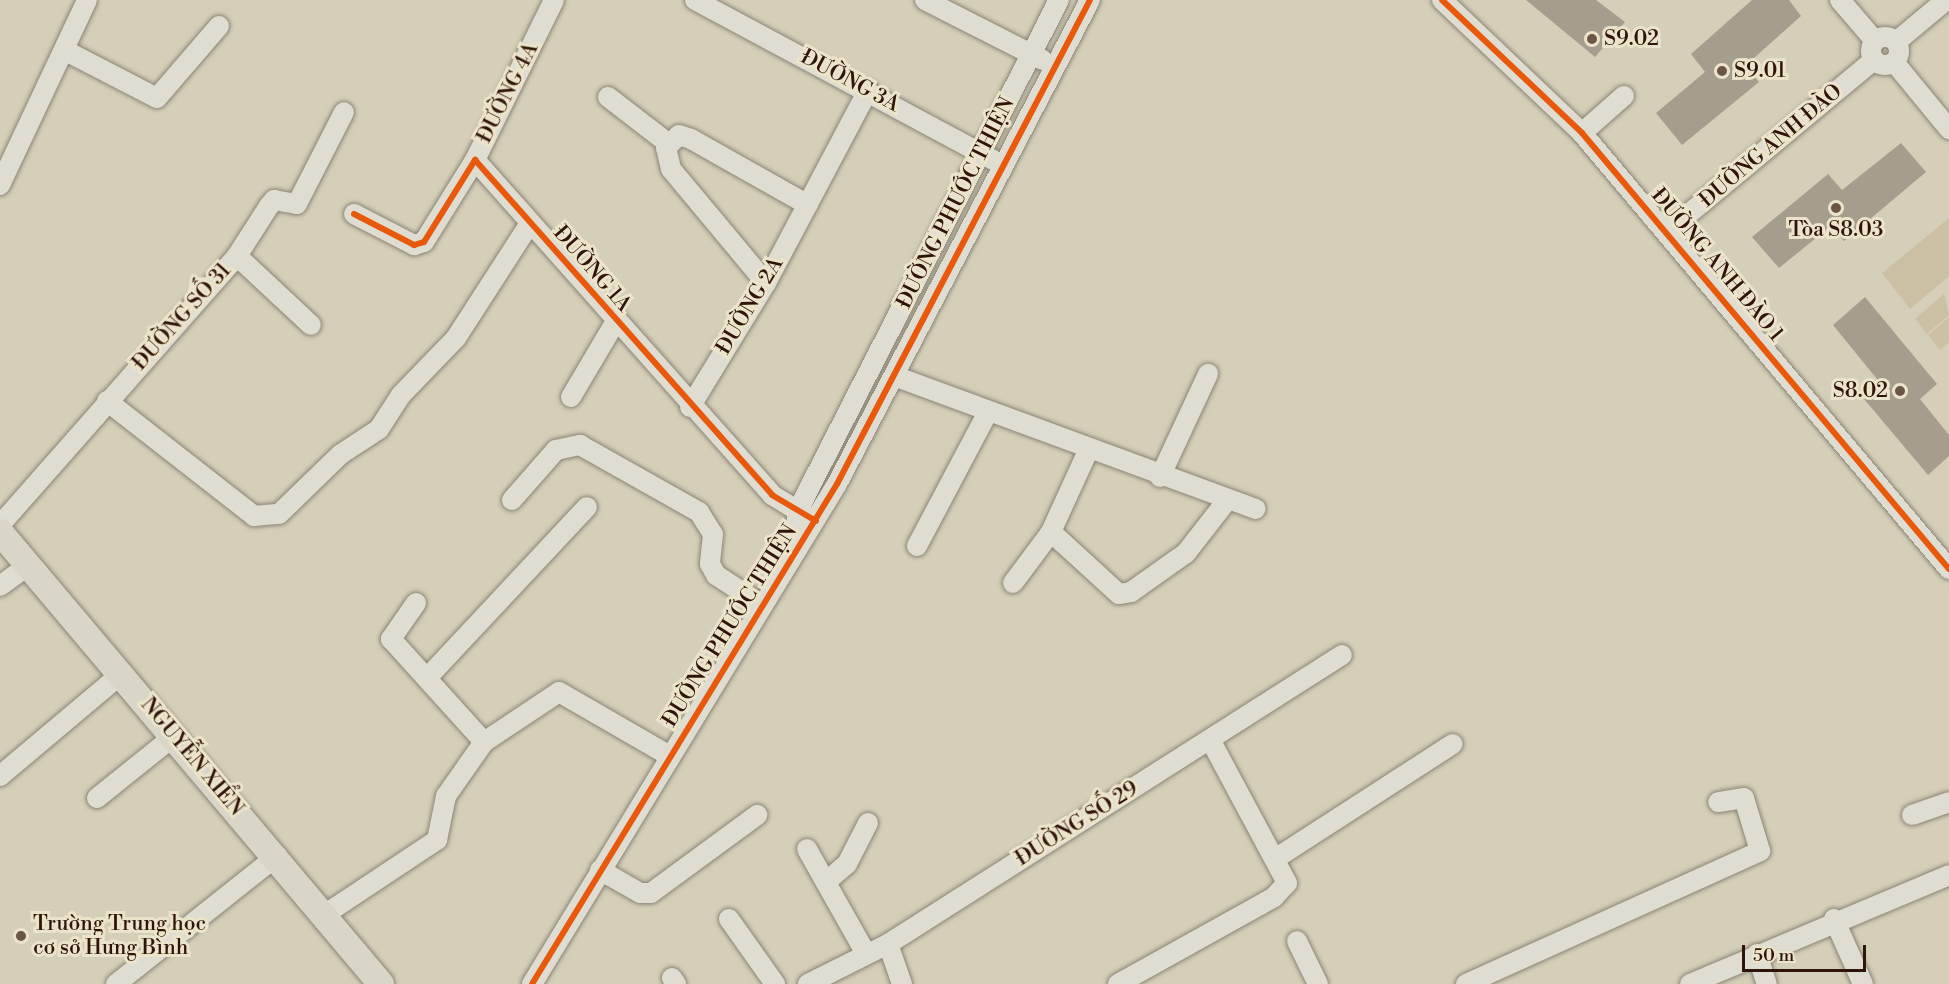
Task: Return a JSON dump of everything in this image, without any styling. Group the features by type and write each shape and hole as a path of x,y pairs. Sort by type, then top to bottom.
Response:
{"main road":[{"name":"NGUYỄN XIỂN","path":"0,531 277,856 379,983"}],"street":[{"path":"0,185 66,51 87,0"},
{"name":"ĐƯỜNG 4A","path":"354,214 414,245 424,242 474,160 554,0"},
{"name":"ĐƯỜNG 3A","path":"695,0 868,90 1003,165"},
{"path":"925,0 1055,66"},
{"name":"ĐƯỜNG PHƯỚC THIỆN","path":"792,556 798,510 1059,0"},
{"name":"ĐƯỜNG PHƯỚC THIỆN","path":"532,984 668,755 816,521 897,377 1014,143 1090,0"},
{"name":"ĐƯỜNG ANH ĐÀO 1","path":"1442,0 1582,133 1668,231 1949,569"},
{"path":"1840,0 1875,51 1894,62 1949,129"},
{"path":"1894,62 1896,42 1947,0"},
{"path":"66,51 158,98 219,26"},
{"path":"1875,51 1886,37 1896,42"},
{"name":"ĐƯỜNG ANH ĐÀO","path":"1668,231 1875,51"},
{"name":"ĐƯỜNG 2A","path":"690,407 766,283 868,90"},
{"path":"1582,133 1623,96"},
{"path":"608,98 669,144"},
{"name":"ĐƯỜNG SỐ 31","path":"0,525 237,256 274,200 297,204 344,112"},
{"path":"766,283 671,170 665,159 669,144 679,135 691,139 808,204"},
{"name":"ĐƯỜNG 1A","path":"474,160 690,407 772,495 816,521"},
{"path":"107,401 254,516 267,518 279,514 341,454 379,429 401,395 456,338 530,223"},
{"path":"237,256 311,325"},
{"path":"571,397 616,321"},
{"path":"1161,477 1208,374"},
{"path":"897,377 1088,451 1255,509"},
{"path":"917,546 988,412"},
{"path":"512,500 556,450 580,445 699,512 713,534 710,564 716,574 762,605"},
{"path":"1013,583 1051,532 1088,451"},
{"path":"1051,532 1124,594 1186,553 1228,499"},
{"path":"427,678 587,507"},
{"path":"0,586 29,565"},
{"path":"416,603 393,629 391,639 484,742"},
{"name":"ĐƯỜNG SỐ 29","path":"808,984 865,952 888,944 1211,741 1342,655"},
{"path":"0,776 121,674"},
{"path":"324,915 437,840 447,796 484,742 559,692 668,755"},
{"path":"97,798 174,736"},
{"path":"1118,984 1284,890 1278,857 1211,741"},
{"path":"1278,857 1454,744"},
{"path":"1466,984 1760,851 1744,798 1718,802"},
{"path":"1912,815 1949,802"},
{"path":"600,870 640,893 651,894 757,815"},
{"path":"826,882 847,864 868,823"},
{"path":"807,849 865,952"},
{"path":"116,984 277,856"},
{"path":"1690,984 1834,919 1949,875"},
{"path":"729,919 775,984"},
{"path":"1834,919 1863,984"},
{"path":"1297,941 1318,984"},
{"path":"888,944 902,984"},
{"path":"1757,954 1767,984"}],"shaded area":[{"path":"1949,218 1949,276 1910,309 1882,273"},
{"path":"1944,294 1949,315 1927,334 1915,319"},
{"path":"1949,317 1949,342 1940,350 1928,335"}],"building":[{"name":"S9.02","path":"1526,0 1596,0 1625,22 1595,57"},
{"name":"S9.01","path":"1752,0 1789,0 1801,16 1745,66 1759,82 1682,145 1656,113 1705,72 1691,54"},
{"name":"Tòa S8.03","path":"1901,143 1926,172 1844,241 1831,226 1779,268 1752,237 1828,174 1842,190"},
{"name":"S8.02","path":"1865,297 1937,384 1920,399 1949,435 1949,456 1928,475 1864,399 1881,384 1833,325"}],"cycle path":[{"path":"532,984 837,484 1090,0"},
{"path":"1442,0 1582,133 1949,569"},
{"path":"354,214 414,245 424,242 475,160 772,495 816,521"}],"place":[{"name":"S9.02","path":"1592,39"},
{"name":"S9.01","path":"1722,71"},
{"name":"Tòa S8.03","path":"1836,208"},
{"name":"S8.02","path":"1900,391"},
{"name":"Trường Trung học cơ sở Hưng Bình","path":"21,936"}]}
